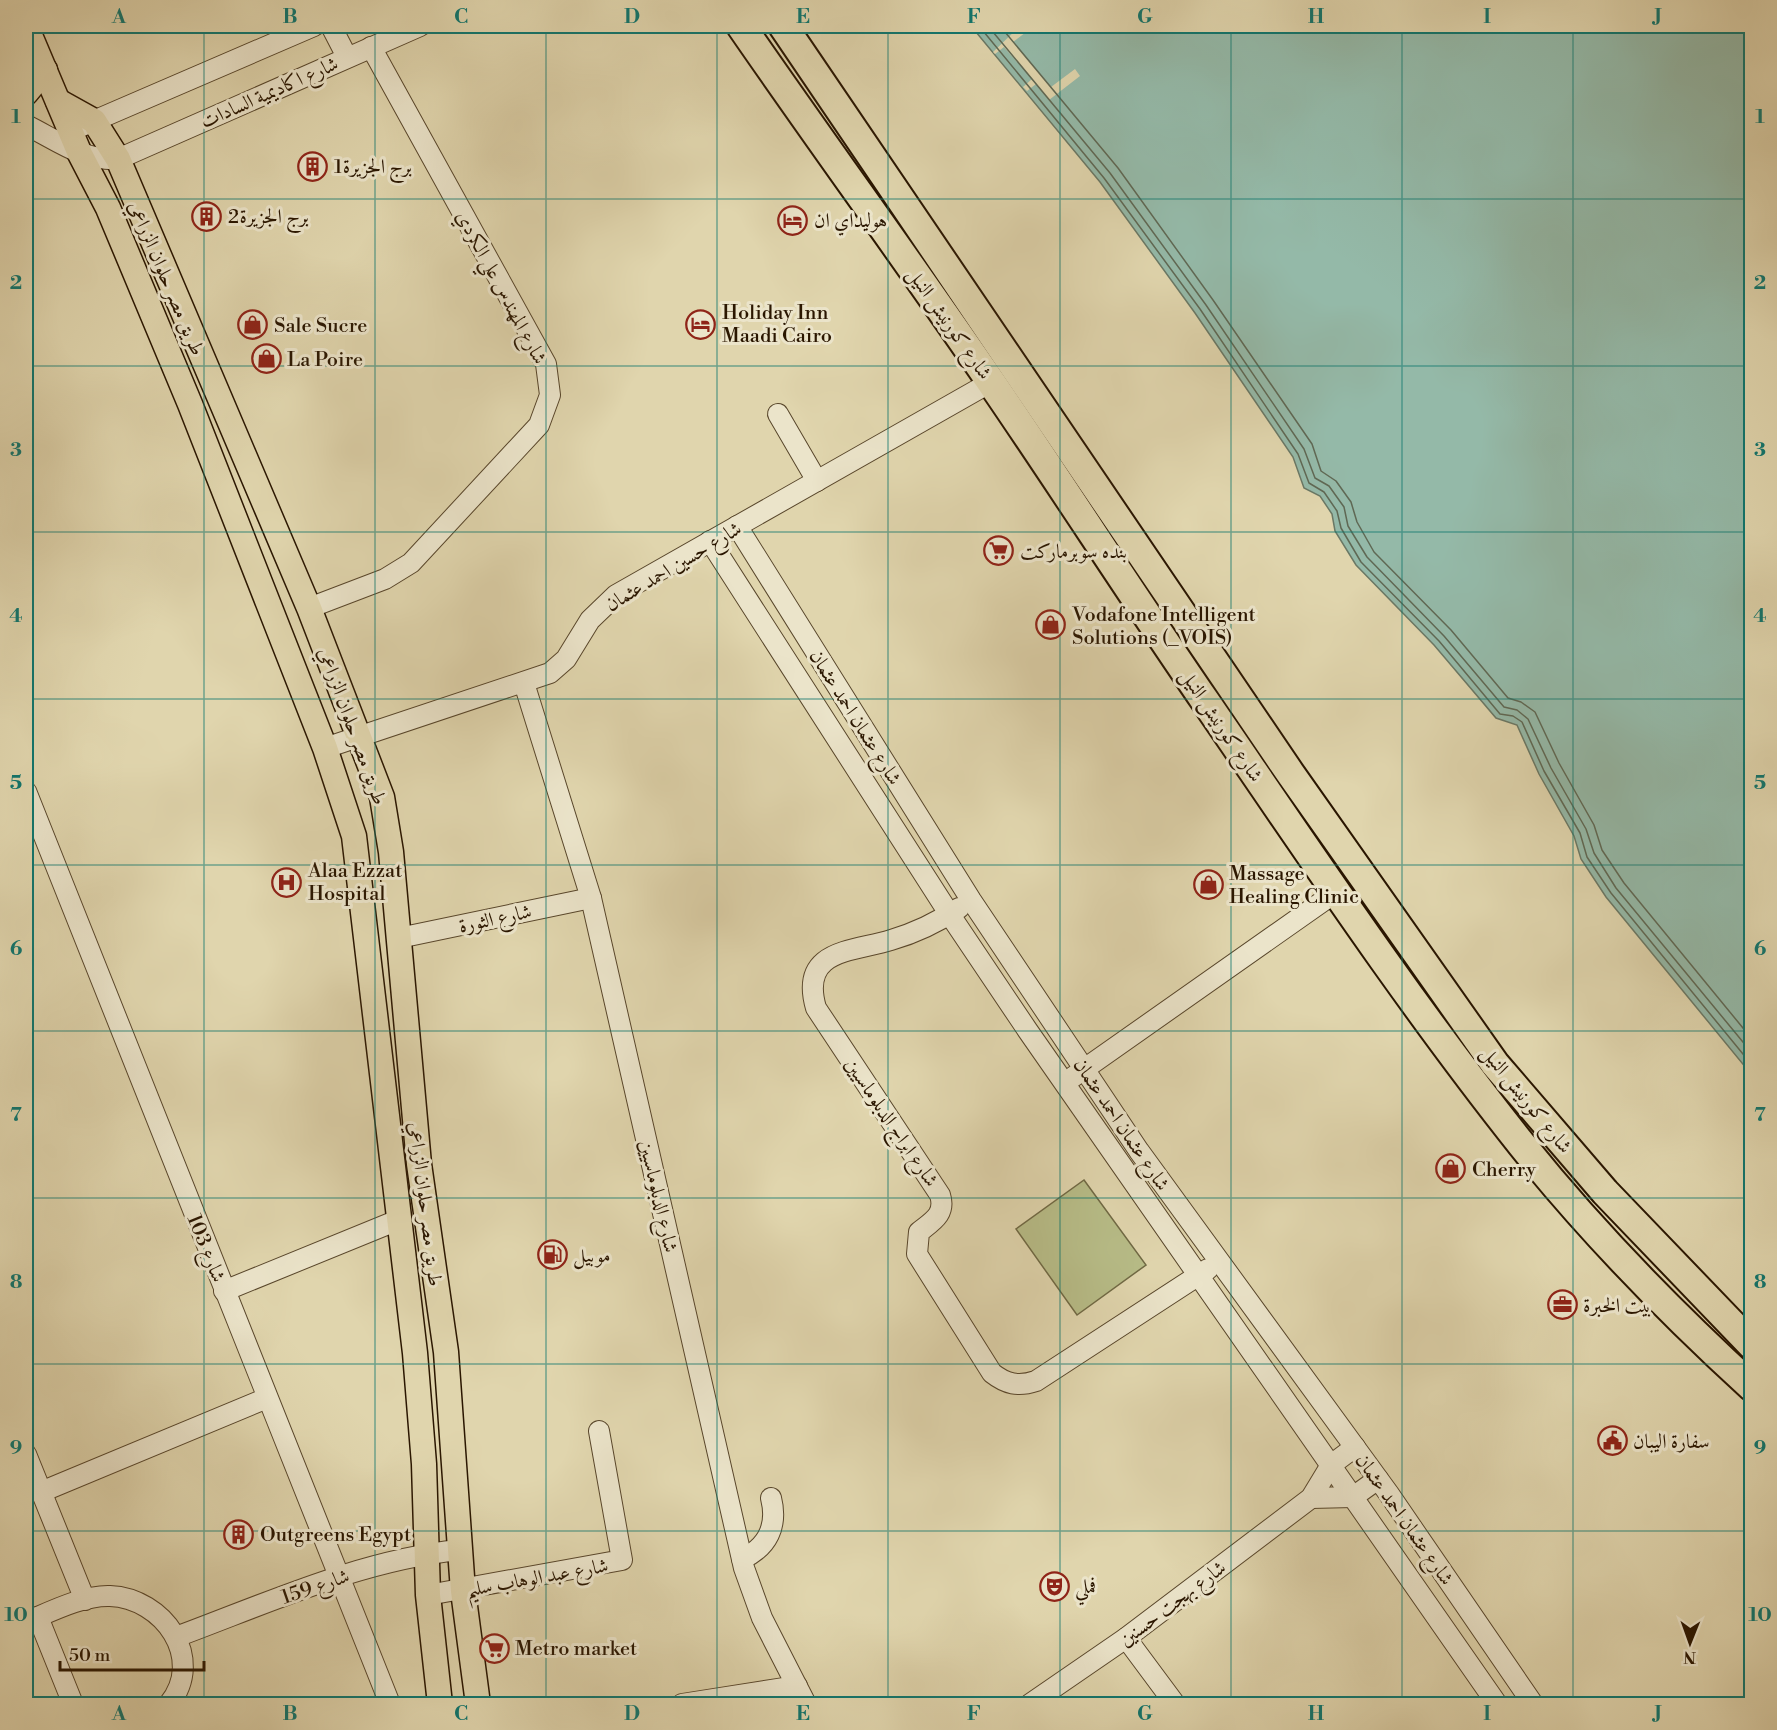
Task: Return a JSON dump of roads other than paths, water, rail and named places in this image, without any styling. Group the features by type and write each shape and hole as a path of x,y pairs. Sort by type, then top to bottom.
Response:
{"highway":[{"name":"شارع كورنيش النيل","path":"741,26 991,382 1113,567 1335,891 1461,1066 1525,1148 1630,1266 1752,1387"},
{"name":"شارع كورنيش النيل","path":"783,26 1290,772 1496,1064 1605,1192 1752,1345"}],"main road":[{"name":"طريق مصر حلوان الزراعي","path":"26,26 80,154 108,208 186,393 325,748 347,810 358,862 421,1409 428,1595 440,1704"},
{"path":"26,93 45,70"},
{"name":"طريق مصر حلوان الزراعي","path":"58,101 94,121 118,159 309,608 376,780 386,815 419,1164 446,1352 459,1550 478,1704"}],"street":[{"path":"70,131 314,26"},
{"path":"332,26 347,57"},
{"name":"شارع اكاديمية السادات","path":"118,159 420,26"},
{"name":"شارع المهندس علي الكردي","path":"309,608 385,579 411,563 539,425 550,396 546,364 371,47"},
{"path":"26,125 80,154 118,159"},
{"name":"شارع حسين احمد عثمان","path":"325,748 524,683 558,667 590,620 616,595 991,382"},
{"path":"778,414 817,481"},
{"name":"شارع عثمان احمد عثمان","path":"737,526 971,900 1084,1069 1218,1262 1378,1479 1533,1704"},
{"name":"شارع عثمان احمد عثمان","path":"710,541 950,915 1064,1084 1497,1704"},
{"name":"شارع الدبلوماسيين","path":"524,683 591,898 742,1559 759,1610 806,1704"},
{"path":"833,735 858,721"},
{"name":"شارع 103","path":"26,791 390,1704"},
{"path":"1064,1084 1335,891"},
{"name":"شارع الثورة","path":"399,938 591,898"},
{"name":"شارع ابراج الدبلوماسيين","path":"971,900 950,915 891,940 837,952 818,970 813,983 813,996 816,1008 940,1195 942,1210 938,1217 919,1232 917,1254 992,1373 1008,1383 1026,1384 1036,1381 1218,1262"},
{"path":"224,1291 398,1220"},
{"path":"41,1492 267,1398"},
{"name":"شارع عبد الوهاب سليم","path":"428,1595 463,1591 622,1560 599,1431"},
{"name":"شارع بهجت حسنين","path":"1030,1704 1126,1638 1311,1498 1331,1466 1355,1447"},
{"path":"26,1454 85,1600"},
{"path":"1311,1498 1353,1497 1378,1479"},
{"path":"742,1559 763,1545 770,1535 774,1523 771,1498"},
{"name":"شارع 159","path":"176,1637 339,1576 426,1553 459,1550"},
{"path":"73,1704 32,1619 106,1595 128,1597 148,1605 164,1619 176,1637 182,1658 180,1680 169,1704"},
{"path":"1126,1638 1175,1704"},
{"path":"681,1704 797,1686"}],"water":[{"path":"971,26 1751,26 1751,1074 1606,897 1581,859 1574,836 1539,774 1517,725 1496,718 1434,645 1356,565 1335,531 1332,514 1320,496 1304,488 1293,457 1195,313 1100,182"}],"place":[{"name":"برج الجزيرة1","path":"313,166"},
{"name":"برج الجزيرة2","path":"207,216"},
{"name":"هوليداي ان","path":"793,220"},
{"name":"Holiday Inn Maadi Cairo","path":"701,324"},
{"name":"Sale Sucre","path":"253,325"},
{"name":"La Poire","path":"266,359"},
{"name":"بنده سوبرماركت","path":"999,551"},
{"name":"Vodafone Intelligent Solutions (_VOIS)","path":"1051,625"},
{"name":"Alaa Ezzat Hospital","path":"287,882"},
{"name":"Massage Healing Clinic","path":"1208,884"},
{"name":"Cherry","path":"1451,1169"},
{"name":"موبيل","path":"552,1255"},
{"name":"بيت الخبرة","path":"1562,1305"},
{"name":"سفارة اليبان","path":"1612,1441"},
{"name":"Outgreens Egypt","path":"239,1534"},
{"name":"فملي","path":"1054,1586"},
{"name":"Metro market","path":"494,1648"}]}
